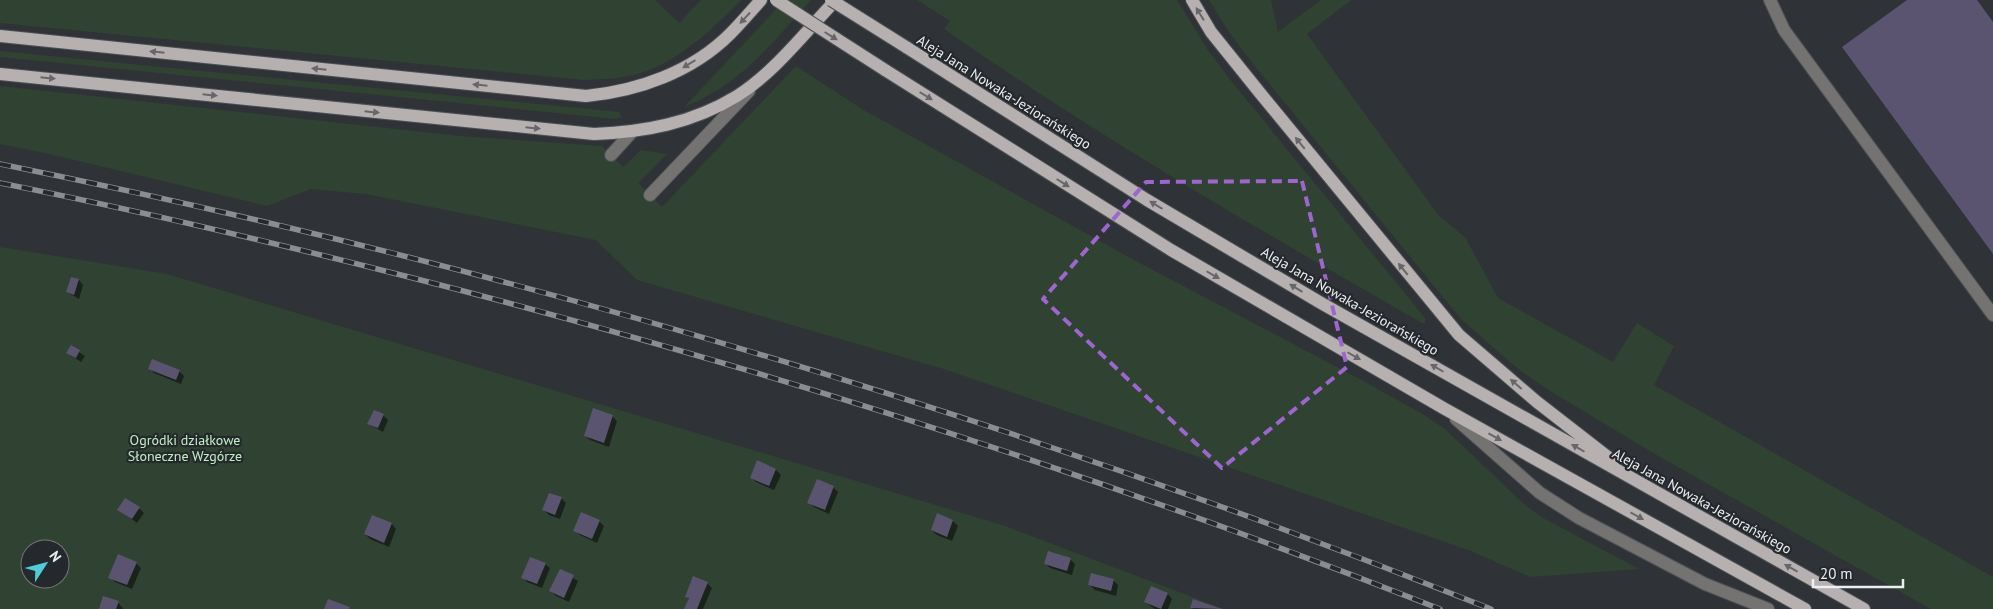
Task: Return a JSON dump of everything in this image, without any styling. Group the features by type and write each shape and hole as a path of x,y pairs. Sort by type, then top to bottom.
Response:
{"main road":[{"path":"0,36 586,96 617,93 645,85 689,64 728,36 762,0"},
{"path":"776,0 1171,250 1445,409 1805,609"},
{"name":"Aleja Jana Nowaka-Jeziorańskiego","path":"831,0 1164,209 1321,303 1864,609"},
{"path":"0,74 594,134 631,133 667,126 704,113 738,96 768,71 836,0"},
{"path":"1192,0 1211,32 1459,335 1536,402 1651,490"}],"lane":[{"path":"1770,0 1784,30 1993,315"},
{"path":"650,195 768,71"},
{"path":"611,155 631,133"},
{"path":"1445,409 1540,493 1580,518 1705,584 1768,609"}],"highlighted area":[{"path":"1302,181 1347,367 1222,468 1043,299 1146,182"}],"green space":[{"path":"0,0 655,0 679,23 701,0 741,0 695,42 655,68 627,76 584,80 0,23"},
{"path":"785,0 811,0 769,47 739,75 723,87 684,107"},
{"path":"917,0 1177,0 1208,50 1228,77 1425,318 1425,323 1240,217 1060,107 944,29 950,21"},
{"path":"1209,0 1271,0 1278,32 1321,0 1351,0 1307,34 1439,216 1465,237 1498,298 1613,362 1637,323 1674,346 1654,385 1993,577 1993,609 1931,609 1653,453 1547,389 1518,369 1462,320 1250,60 1229,32"},
{"path":"0,51 619,112 622,117 616,119 0,57"},
{"path":"796,66 862,109 1134,260 1421,413 1445,429 1526,506 1545,519 1639,569 1530,577 1471,551 947,370 637,280 596,240 366,194 311,189 267,206 0,144 0,86 460,136 602,146 623,167 641,150 667,154 638,183 662,207"},
{"name":"Ogródki działkowe Słoneczne Wzgórze","path":"0,247 167,274 1002,525 1224,609 0,609"}],"building":[{"path":"1907,0 1977,0 1993,22 1993,254 1842,47"},
{"path":"71,277 79,279 74,295 66,292"},
{"path":"71,345 80,350 76,358 66,353"},
{"path":"152,359 180,370 176,380 148,369"},
{"path":"593,408 613,415 604,443 584,436"},
{"path":"374,410 384,414 378,428 367,424"},
{"path":"757,460 776,469 769,486 750,478"},
{"path":"817,479 834,486 825,510 807,503"},
{"path":"549,493 562,497 555,515 542,510"},
{"path":"125,498 140,507 132,519 117,510"},
{"path":"581,512 600,520 592,539 573,531"},
{"path":"937,513 953,520 947,537 931,530"},
{"path":"372,515 392,523 384,543 364,534"},
{"path":"1048,551 1071,558 1067,571 1044,564"},
{"path":"118,554 137,562 127,585 108,578"},
{"path":"530,557 546,563 537,584 521,578"},
{"path":"560,569 574,575 564,598 549,591"},
{"path":"1091,573 1114,579 1111,591 1088,585"},
{"path":"693,576 708,582 697,609 684,609 689,598 685,597"},
{"path":"1151,586 1168,593 1161,609 1144,602"},
{"path":"103,596 119,601 116,609 99,609"},
{"path":"328,599 350,607 349,609 324,609"},
{"path":"1193,599 1222,609 1190,608"}],"railway":[{"path":"0,164 190,205 380,250 568,299 756,353 942,411 1126,473 1309,539 1491,609"},
{"path":"0,183 203,227 405,276 536,310 798,385 927,426 1185,513 1440,609"}]}
